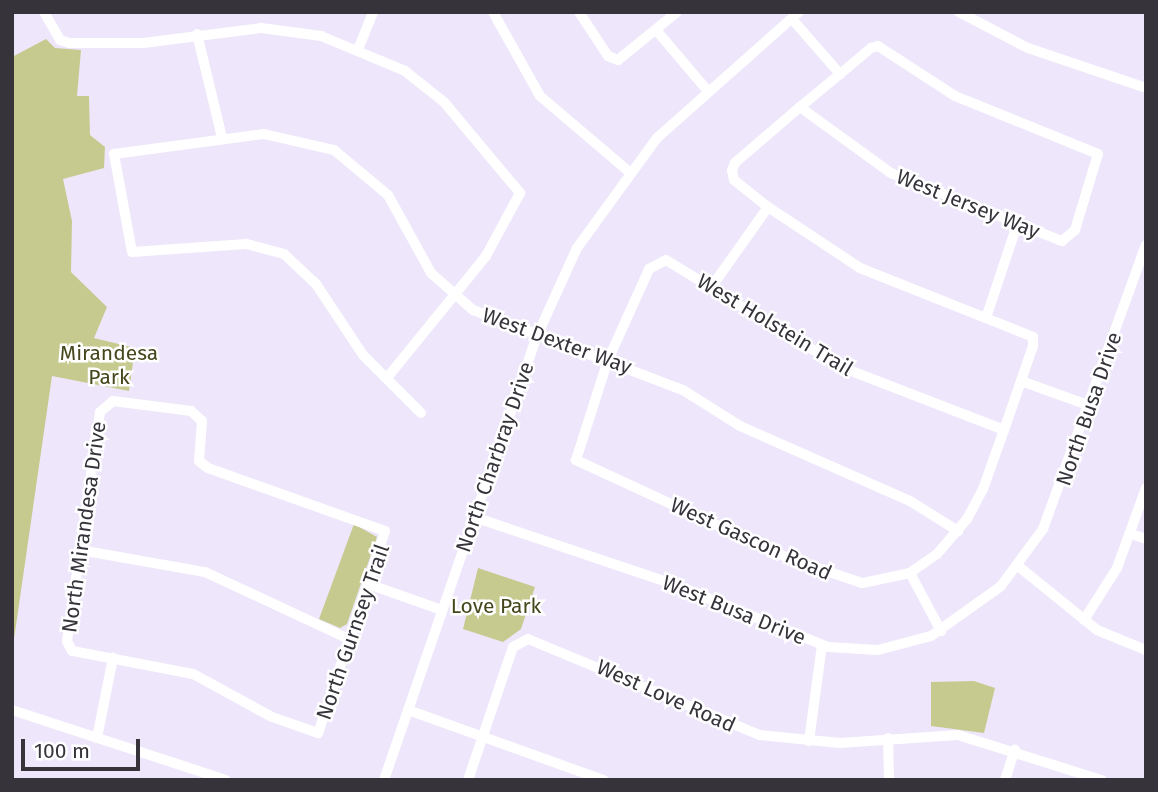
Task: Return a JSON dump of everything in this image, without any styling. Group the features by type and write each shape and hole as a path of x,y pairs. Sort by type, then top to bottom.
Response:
{"street":[{"path":"44,12 60,40 112,45 261,28 359,47 425,85 519,186 485,256 387,378 421,413"},
{"path":"359,47 373,12"},
{"path":"493,12 540,96 628,171"},
{"path":"579,12 608,57 618,60 677,12"},
{"path":"959,12 1028,47 1146,88"},
{"path":"795,15 840,74 732,170 734,180 860,268 1033,337 1021,381 983,489 958,531 910,573 941,631"},
{"name":"North Charbray Drive","path":"384,780 537,336 577,248 628,171 708,91 795,15"},
{"path":"656,30 708,91"},
{"path":"197,34 222,138"},
{"name":"West Jersey Way","path":"800,107 891,173 1017,225 1062,241 1072,238 1098,154 955,96 878,46 840,74"},
{"name":"West Dexter Way","path":"387,378 346,334 316,284 284,254 246,244 132,252 114,154 222,138 289,136 354,162 388,195 431,272 454,297 490,320 608,360 683,390 740,426 909,501 958,531"},
{"path":"710,289 768,206"},
{"path":"986,318 1017,225"},
{"name":"North Busa Drive","path":"1018,566 1058,498 1146,245"},
{"name":"West Holstein Trail","path":"608,360 649,270 666,260 841,368 1004,429"},
{"name":"West Gascon Road","path":"608,360 576,460 841,579 878,582 910,573"},
{"path":"1021,381 1091,406"},
{"name":"North Mirandesa Drive","path":"113,657 72,651 67,641 104,403 199,415 199,461 385,531"},
{"path":"1084,620 1106,589 1131,534 1146,488"},
{"name":"West Busa Drive","path":"474,517 673,584 822,645 878,650 941,631 981,605 1018,566"},
{"name":"North Gurnsey Trail","path":"113,657 193,674 272,718 318,733 370,585 385,531"},
{"path":"1131,534 1146,539"},
{"path":"80,550 205,572 351,640"},
{"path":"1018,566 1084,620 1146,650"},
{"path":"370,585 442,610"},
{"name":"West Love Road","path":"482,735 520,641 629,677 737,727 809,741 958,735 1015,750 1101,780"},
{"path":"809,741 822,645"},
{"path":"97,738 113,657"},
{"path":"12,710 226,780"},
{"path":"408,710 604,780"},
{"path":"468,780 482,735"},
{"path":"888,738 889,780"},
{"path":"1005,780 1015,750"}],"green space":[{"name":"Mirandesa Park","path":"46,39 55,48 81,50 77,96 89,96 90,135 105,147 104,168 63,179 72,221 71,272 107,307 94,338 135,348 129,391 52,376 12,653 12,57"},
{"path":"354,524 377,537 347,624 340,628 319,619"},
{"name":"Love Park","path":"478,568 535,587 521,629 503,642 463,629"},
{"path":"974,681 995,688 984,733 931,726 931,682"}]}
